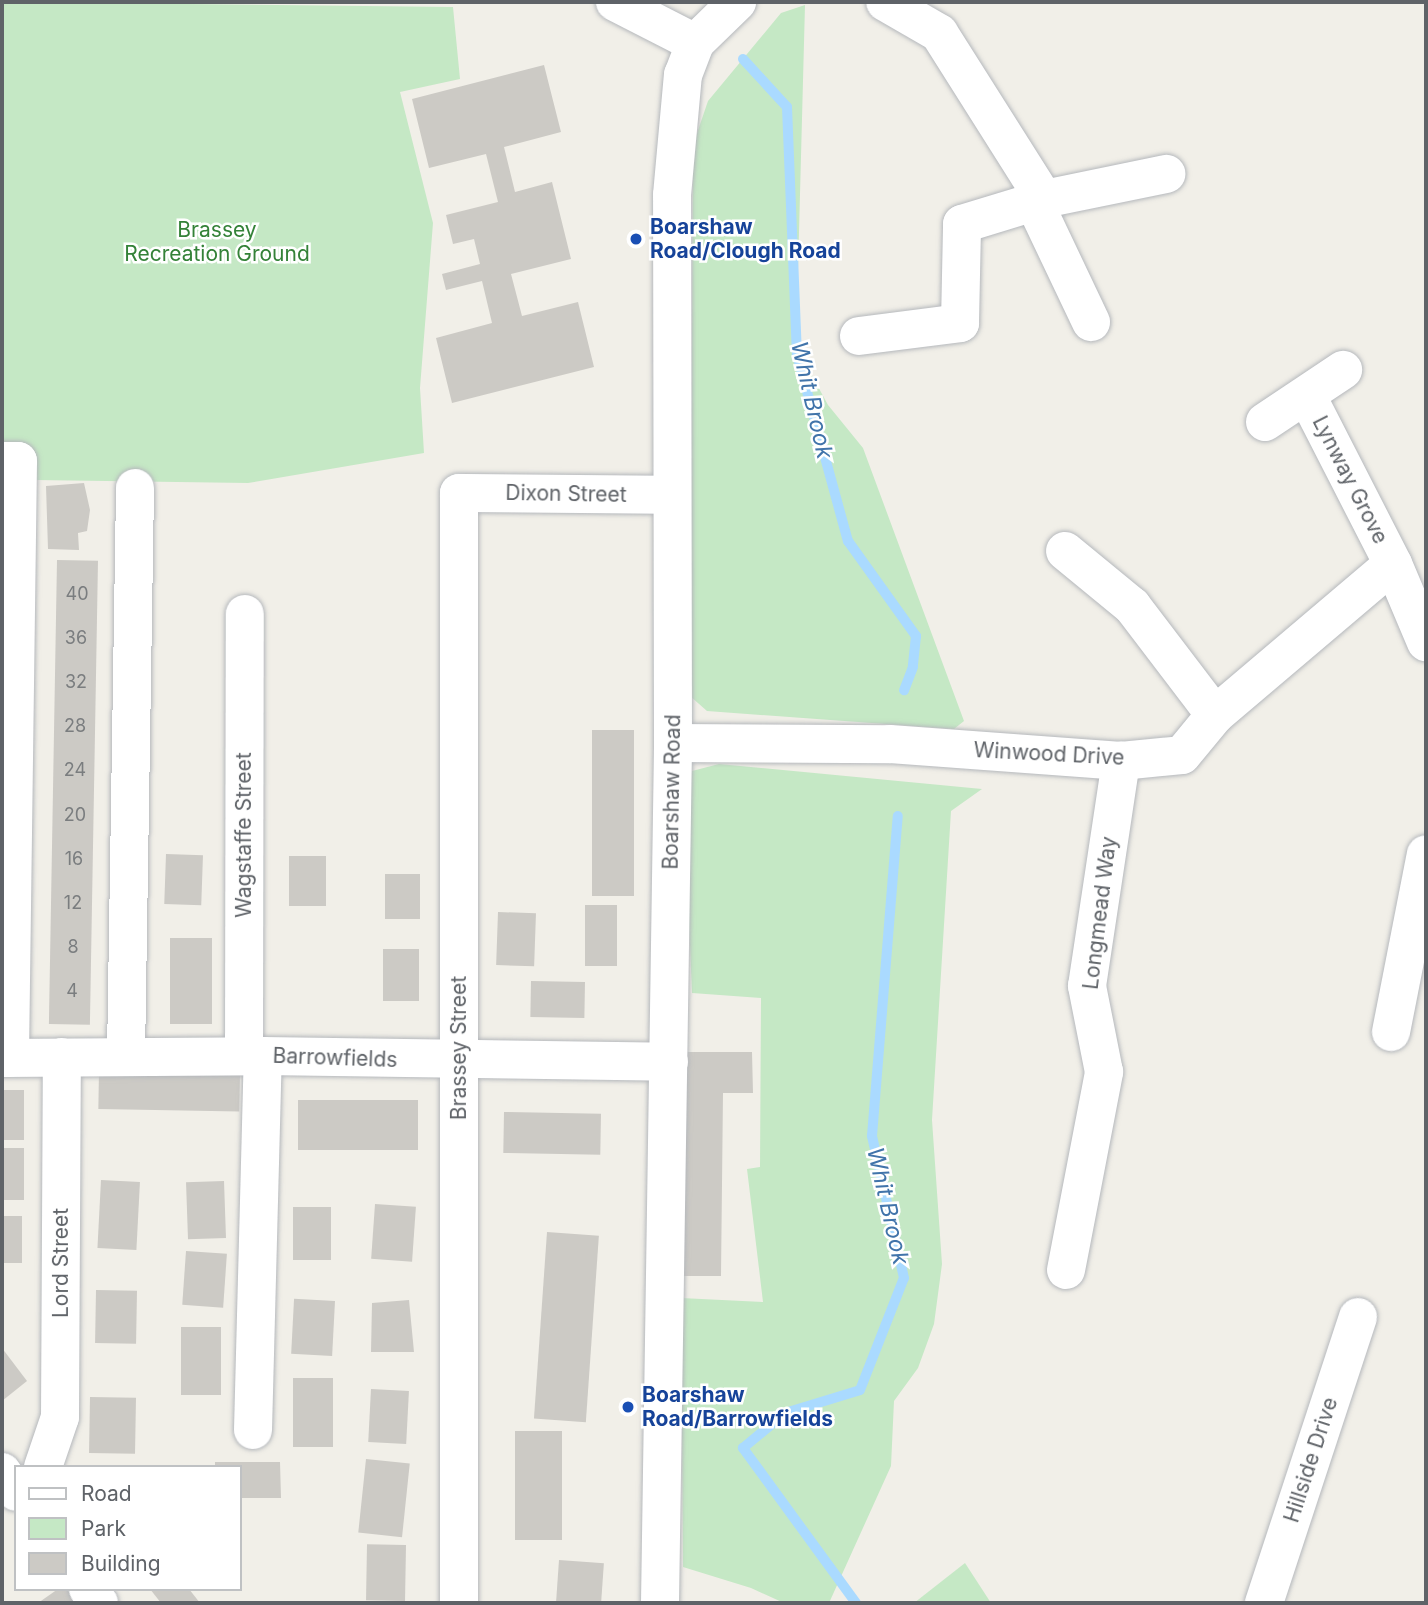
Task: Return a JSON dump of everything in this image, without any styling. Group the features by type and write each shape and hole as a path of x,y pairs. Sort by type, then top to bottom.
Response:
{"street":[{"path":"615,2 695,43"},
{"name":"Boarshaw Road","path":"660,1603 673,744 672,195 678,98 695,43 737,2"},
{"path":"885,2 939,33 1039,200 1091,322"},
{"path":"859,336 960,323 961,225 1039,200 1167,174"},
{"path":"1265,422 1343,370"},
{"name":"Lynway Grove","path":"1307,396 1393,564 1426,642"},
{"path":"6,1058 10,461"},
{"path":"126,1057 135,488"},
{"name":"Dixon Street","path":"459,493 672,495"},
{"name":"Brassey Street","path":"459,493 459,1603"},
{"path":"1065,551 1132,606 1215,715"},
{"name":"Winwood Drive","path":"673,744 890,744 1121,761 1182,755 1215,715 1393,564"},
{"name":"Wagstaffe Street","path":"244,614 253,1056 254,1430"},
{"name":"Longmead Way","path":"1066,1270 1104,1072 1087,986 1121,761"},
{"path":"1391,1032 1426,854"},
{"name":"Barrowfields","path":"6,1058 253,1056 669,1062"},
{"name":"Lord Street","path":"44,1465 60,1417 62,1057"},
{"name":"Hillside Drive","path":"1264,1603 1358,1317"},
{"path":"2,1472 14,1489"}],"green space":[{"name":"Brassey Recreation Ground","path":"2,2 453,7 460,79 400,92 433,223 420,388 424,453 248,483 35,480 2,473"},
{"path":"805,5 796,346 828,405 863,448 964,721 954,729 707,711 690,696 693,145 708,101 781,13"},
{"path":"719,764 982,789 951,811 932,1120 942,1264 934,1324 918,1368 894,1401 891,1466 829,1603 784,1603 751,1588 683,1567 681,1298 763,1302 747,1169 760,1167 761,998 692,993 684,802 692,771"},
{"path":"965,1563 991,1603 914,1603"}],"building":[{"path":"544,65 561,132 504,147 515,192 552,182 571,259 511,274 522,316 578,302 594,367 452,403 436,338 492,323 482,281 446,290 442,274 480,264 474,239 453,244 446,215 498,202 486,154 429,168 412,99"},
{"path":"84,483 90,510 87,531 78,533 79,550 48,549 46,486"},
{"path":"57,560 98,561 90,1025 49,1024"},
{"path":"592,730 634,730 634,896 592,896"},
{"path":"166,854 203,855 201,905 164,904"},
{"path":"289,856 326,856 326,906 289,906"},
{"path":"385,874 420,874 420,919 385,919"},
{"path":"585,905 617,905 617,966 585,966"},
{"path":"498,912 536,913 534,966 496,965"},
{"path":"170,938 212,938 212,1024 170,1024"},
{"path":"383,949 419,949 419,1001 383,1001"},
{"path":"531,981 585,982 584,1018 530,1017"},
{"path":"679,1052 752,1052 753,1093 723,1093 721,1276 678,1276"},
{"path":"99,1071 240,1073 239,1111 98,1109"},
{"path":"2,1090 24,1090 24,1140 2,1140"},
{"path":"298,1100 418,1100 418,1150 298,1150"},
{"path":"504,1112 601,1114 600,1155 503,1153"},
{"path":"2,1148 24,1148 24,1200 2,1200"},
{"path":"101,1180 140,1182 136,1250 97,1248"},
{"path":"224,1181 226,1238 188,1239 186,1182"},
{"path":"375,1204 416,1207 412,1262 371,1259"},
{"path":"293,1207 331,1207 331,1260 293,1260"},
{"path":"2,1216 22,1216 22,1263 2,1263"},
{"path":"547,1232 599,1236 586,1422 534,1419"},
{"path":"186,1251 227,1254 223,1308 182,1305"},
{"path":"96,1290 137,1291 136,1344 95,1343"},
{"path":"294,1299 335,1301 332,1356 291,1354"},
{"path":"409,1300 414,1352 371,1352 372,1303"},
{"path":"181,1327 221,1327 221,1395 181,1395"},
{"path":"2,1348 27,1381 2,1401"},
{"path":"293,1378 333,1378 333,1447 293,1447"},
{"path":"371,1389 409,1391 406,1444 368,1442"},
{"path":"90,1397 136,1398 135,1454 89,1453"},
{"path":"515,1431 562,1431 562,1540 515,1540"},
{"path":"366,1459 410,1464 402,1537 358,1533"},
{"path":"215,1462 280,1462 281,1498 242,1498 242,1465 215,1465"},
{"path":"367,1544 406,1545 405,1601 366,1600"},
{"path":"559,1560 604,1563 601,1603 556,1603"},
{"path":"55,1591 70,1591 79,1603 38,1603"},
{"path":"152,1591 191,1591 200,1603 161,1603"}],"waterway":[{"name":"Whit Brook","path":"743,59 787,107 797,355 848,541 916,636 913,667 904,690"},
{"name":"Whit Brook","path":"856,1603 743,1448 785,1413 860,1390 904,1278 872,1136 898,816"}],"place":[{"name":"Boarshaw Road/Clough Road","path":"636,239"},
{"name":"Boarshaw Road/Barrowfields","path":"628,1407"}]}
